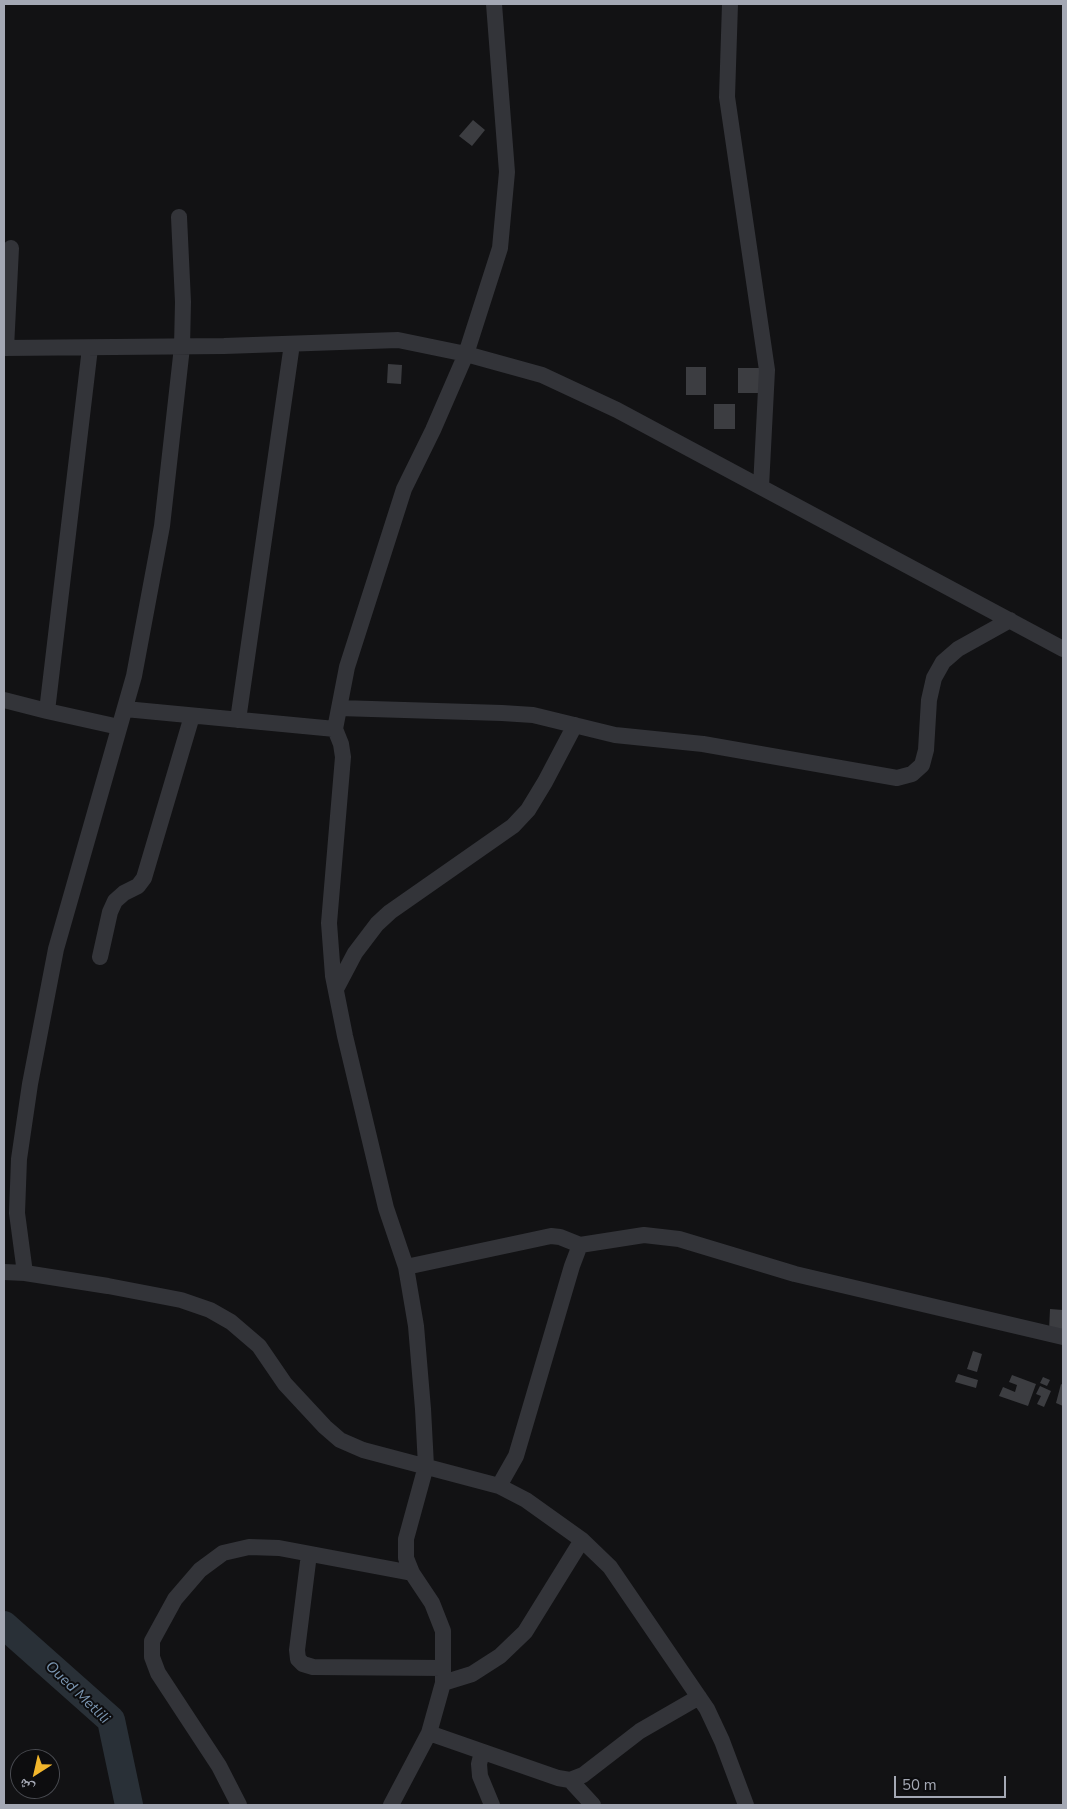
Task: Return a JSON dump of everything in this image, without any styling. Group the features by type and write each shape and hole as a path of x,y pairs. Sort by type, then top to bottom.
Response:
{"street":[{"path":"391,1805 428,1732 443,1675 442,1631 432,1602 412,1573 406,1558 406,1539 426,1466 416,1326 406,1267 386,1208 345,1036 333,976 330,923 344,757 341,744 334,729 347,667 404,489 433,430 466,354 500,248 507,172 494,4"},
{"path":"730,4 728,97 767,370 761,487"},
{"path":"25,1273 18,1213 19,1159 30,1084 56,949 134,676 162,526 182,347 183,302 179,217"},
{"path":"11,248 5,348 182,347 398,340 466,354 542,375 617,410 1063,649"},
{"path":"238,720 292,344"},
{"path":"47,711 90,348"},
{"path":"339,708 533,715 615,735 703,744 897,778 912,774 922,765 926,750 929,700 934,678 943,662 958,649 1010,620"},
{"path":"4,700 120,727"},
{"path":"124,710 334,729"},
{"path":"100,957 110,912 115,901 124,893 138,886 144,878 192,716"},
{"path":"336,989 355,953 377,924 390,912 514,826 528,810 575,726"},
{"path":"406,1267 551,1236 560,1237 580,1245 644,1235 679,1239 795,1274 1063,1337"},
{"path":"499,1486 516,1456 580,1245"},
{"path":"4,1272 25,1273 181,1300 210,1310 231,1322 258,1346 285,1384 325,1427 340,1440 363,1450 499,1486 526,1500 582,1540 610,1567 707,1709 722,1741 746,1805"},
{"path":"309,1554 297,1650 298,1659 303,1664 313,1667 443,1675 472,1674 500,1656 525,1632 582,1540"},
{"path":"239,1805 219,1766 158,1673 152,1657 152,1641 176,1599 200,1570 223,1553 249,1547 279,1548 412,1573"},
{"path":"428,1732 558,1778 570,1780 583,1775 640,1731 698,1697"},
{"path":"482,1752 479,1764 480,1776 492,1805"},
{"path":"570,1780 593,1805"}],"building":[{"path":"473,120 485,130 472,146 459,136"},
{"path":"388,364 402,365 401,384 387,383"},
{"path":"686,367 706,367 706,395 686,395"},
{"path":"738,368 761,368 762,393 738,393"},
{"path":"714,404 735,404 735,429 714,429"},
{"path":"1050,1309 1063,1310 1063,1332 1049,1331"},
{"path":"973,1351 982,1354 977,1372 967,1369"},
{"path":"958,1374 978,1380 976,1388 955,1382"},
{"path":"1012,1375 1036,1384 1028,1406 999,1396 1003,1387 1015,1392 1017,1385 1009,1382"},
{"path":"1043,1377 1050,1380 1047,1386 1040,1383"},
{"path":"1061,1384 1063,1385 1063,1406 1056,1403"},
{"path":"1040,1386 1051,1391 1044,1407 1037,1404 1041,1396 1036,1394"}],"waterway":[{"name":"Oued Metlili","path":"4,1625 111,1720 129,1805"}]}
